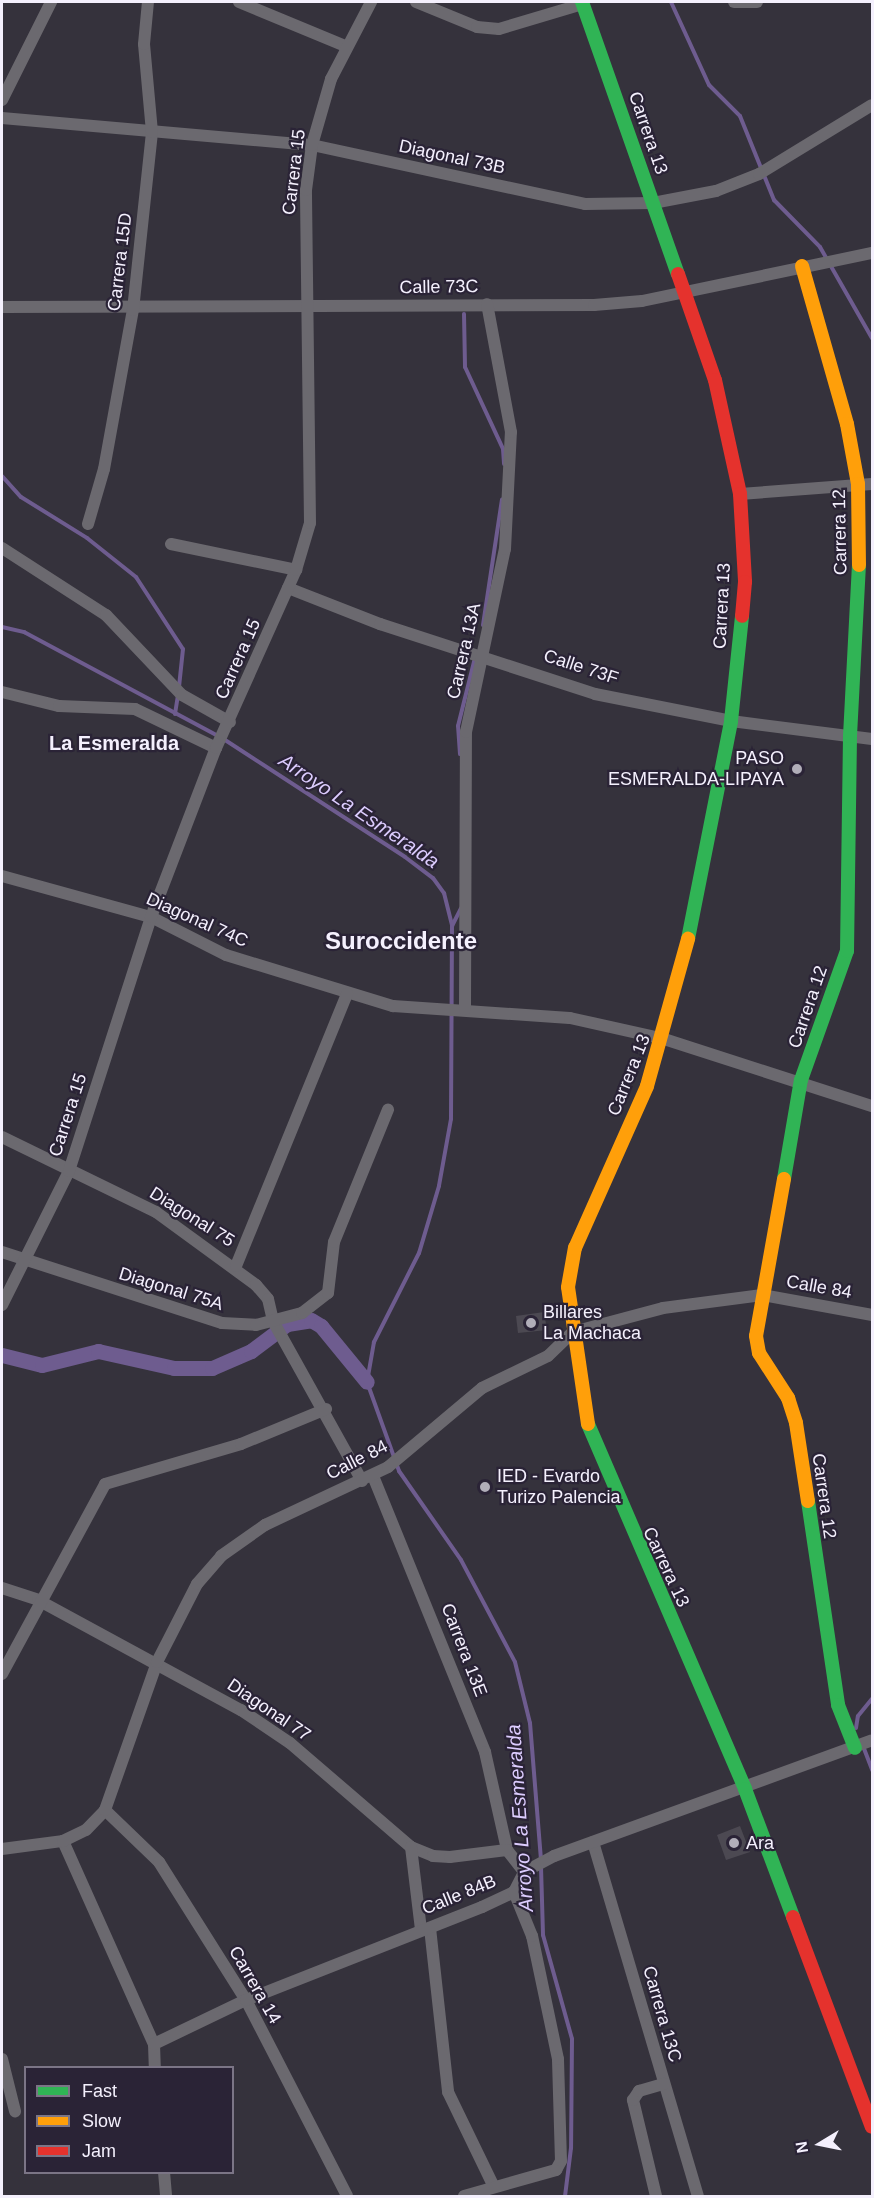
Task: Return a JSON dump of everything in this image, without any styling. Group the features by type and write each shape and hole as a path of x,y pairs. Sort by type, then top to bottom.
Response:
{"street":[{"path":"2,100 51,2"},
{"name":"Carrera 15D","path":"88,524 104,469 133,310 152,132 144,44 148,2"},
{"path":"239,2 345,46"},
{"name":"Carrera 15","path":"2,1305 23,1258 69,1171 151,917 218,746 296,570 314,495 305,306 312,145 345,46 371,2"},
{"path":"416,2 477,27 492,28 539,21 583,3"},
{"path":"734,2 757,2"},
{"name":"Carrera 13","path":"583,3 715,380 740,494 745,582 731,720 695,915 664,1039 575,1248 568,1287 573,1332 589,1429 745,1789 869,2110 873,2127"},
{"name":"Diagonal 73B","path":"2,118 312,145 585,204 653,203 716,191 763,171 873,105"},
{"name":"Calle 73C","path":"2,307 133,310 487,304 594,305 685,292 836,258 873,253"},
{"name":"Carrera 12","path":"802,266 865,484 850,736 847,951 801,1080 762,1295 759,1353 788,1398 796,1423 838,1705 863,1744"},
{"name":"Carrera 13A","path":"458,1008 466,732 505,549 511,432 487,304"},
{"path":"740,494 865,484"},
{"path":"171,544 296,570"},
{"path":"2,548 106,615 178,691 229,723"},
{"name":"Calle 73F","path":"288,588 462,650 595,694 731,720 873,739"},
{"path":"2,692 59,706 135,709 218,746"},
{"name":"Diagonal 74C","path":"2,876 151,917 226,956 347,994 393,1006 458,1008 570,1018 664,1039 801,1080 873,1106"},
{"path":"236,1266 347,994"},
{"name":"Diagonal 75A","path":"2,1252 155,1305 222,1323 277,1327 302,1313 328,1293 334,1242 388,1110"},
{"name":"Diagonal 75","path":"2,1137 156,1212 236,1266 268,1299 277,1327"},
{"name":"Calle 84","path":"2,1849 63,1841 86,1830 105,1810 157,1662 197,1584 221,1556 265,1524 388,1467 482,1388 548,1356 573,1332 663,1308 762,1295 873,1315"},
{"name":"Carrera 13E","path":"277,1327 368,1478 485,1752 507,1850 528,1869"},
{"path":"2,1674 38,1600 105,1484 241,1444 326,1409"},
{"name":"Diagonal 77","path":"2,1588 38,1600 157,1662 290,1743 411,1846 433,1856 450,1857 507,1850"},
{"path":"528,1869 554,1856 745,1789 863,1744"},
{"name":"Carrera 14","path":"105,1810 159,1862 246,2000 347,2196"},
{"path":"63,1841 153,2044 155,2066"},
{"name":"Carrera 13C","path":"593,1842 698,2196"},
{"path":"411,1846 426,1929 448,2092 493,2185"},
{"name":"Calle 84B","path":"153,2044 246,2000 514,1892 528,1869"},
{"path":"464,2196 493,2185 556,2170 563,2142 558,2059 532,1936 514,1892"},
{"path":"2,2059 15,2111"},
{"path":"656,2196 633,2100 639,2091 664,2084"},
{"path":"164,2174 166,2196"}],"building":[{"name":"Billares La Machaca","path":"544,1312 547,1330 518,1333 516,1316"},
{"name":"Ara","path":"740,1826 750,1852 726,1860 717,1835"}],"waterway":[{"path":"671,2 709,85 740,116 774,200 820,247 872,338"},
{"path":"464,314 465,367 503,449 504,464"},
{"path":"2,476 21,497 87,538 136,577 183,649 179,686"},
{"path":"483,625 502,499"},
{"name":"Arroyo La Esmeralda","path":"2,627 24,632 222,738 405,857 433,878 444,893 452,926 451,1119 439,1186 419,1253 374,1342 367,1382 399,1471 461,1560 515,1662 530,1723 541,1860"},
{"path":"460,754 458,726 475,658"},
{"path":"175,714 178,694"},
{"path":"452,926 461,908"},
{"path":"2,1355 42,1365 98,1351 174,1368 212,1368 251,1351 287,1324 311,1320 321,1326 367,1382"},
{"path":"856,1728 858,1716 872,1699"},
{"path":"863,1746 872,1770"},
{"name":"Arroyo La Esmeralda","path":"541,1867 543,1935 572,2039 571,2148 565,2196"}],"traffic: fast":[{"path":"582,2 678,274"},
{"path":"784,1179 801,1080 847,951 850,736 859,565"},
{"path":"688,939 731,721 742,616"},
{"path":"588,1424 745,1789 793,1917"},
{"path":"808,1501 838,1705 855,1748"}],"traffic: slow":[{"path":"802,266 847,424 858,484 859,565"},
{"path":"588,1424 568,1287 575,1248 647,1086 688,939"},
{"path":"784,1179 756,1336 759,1353 788,1398 796,1423 808,1501"}],"traffic: jam":[{"path":"678,274 715,380 740,494 745,582 742,616"},
{"path":"793,1917 872,2127"}],"place":[{"name":"PASO ESMERALDA-LIPAYA","path":"797,769"},
{"name":"Billares La Machaca","path":"531,1323"},
{"name":"IED - Evardo Turizo Palencia","path":"485,1487"},
{"name":"Ara","path":"734,1843"}],"district":[{"name":"La Esmeralda","path":"114,743"},
{"name":"Suroccidente","path":"401,941"}]}
